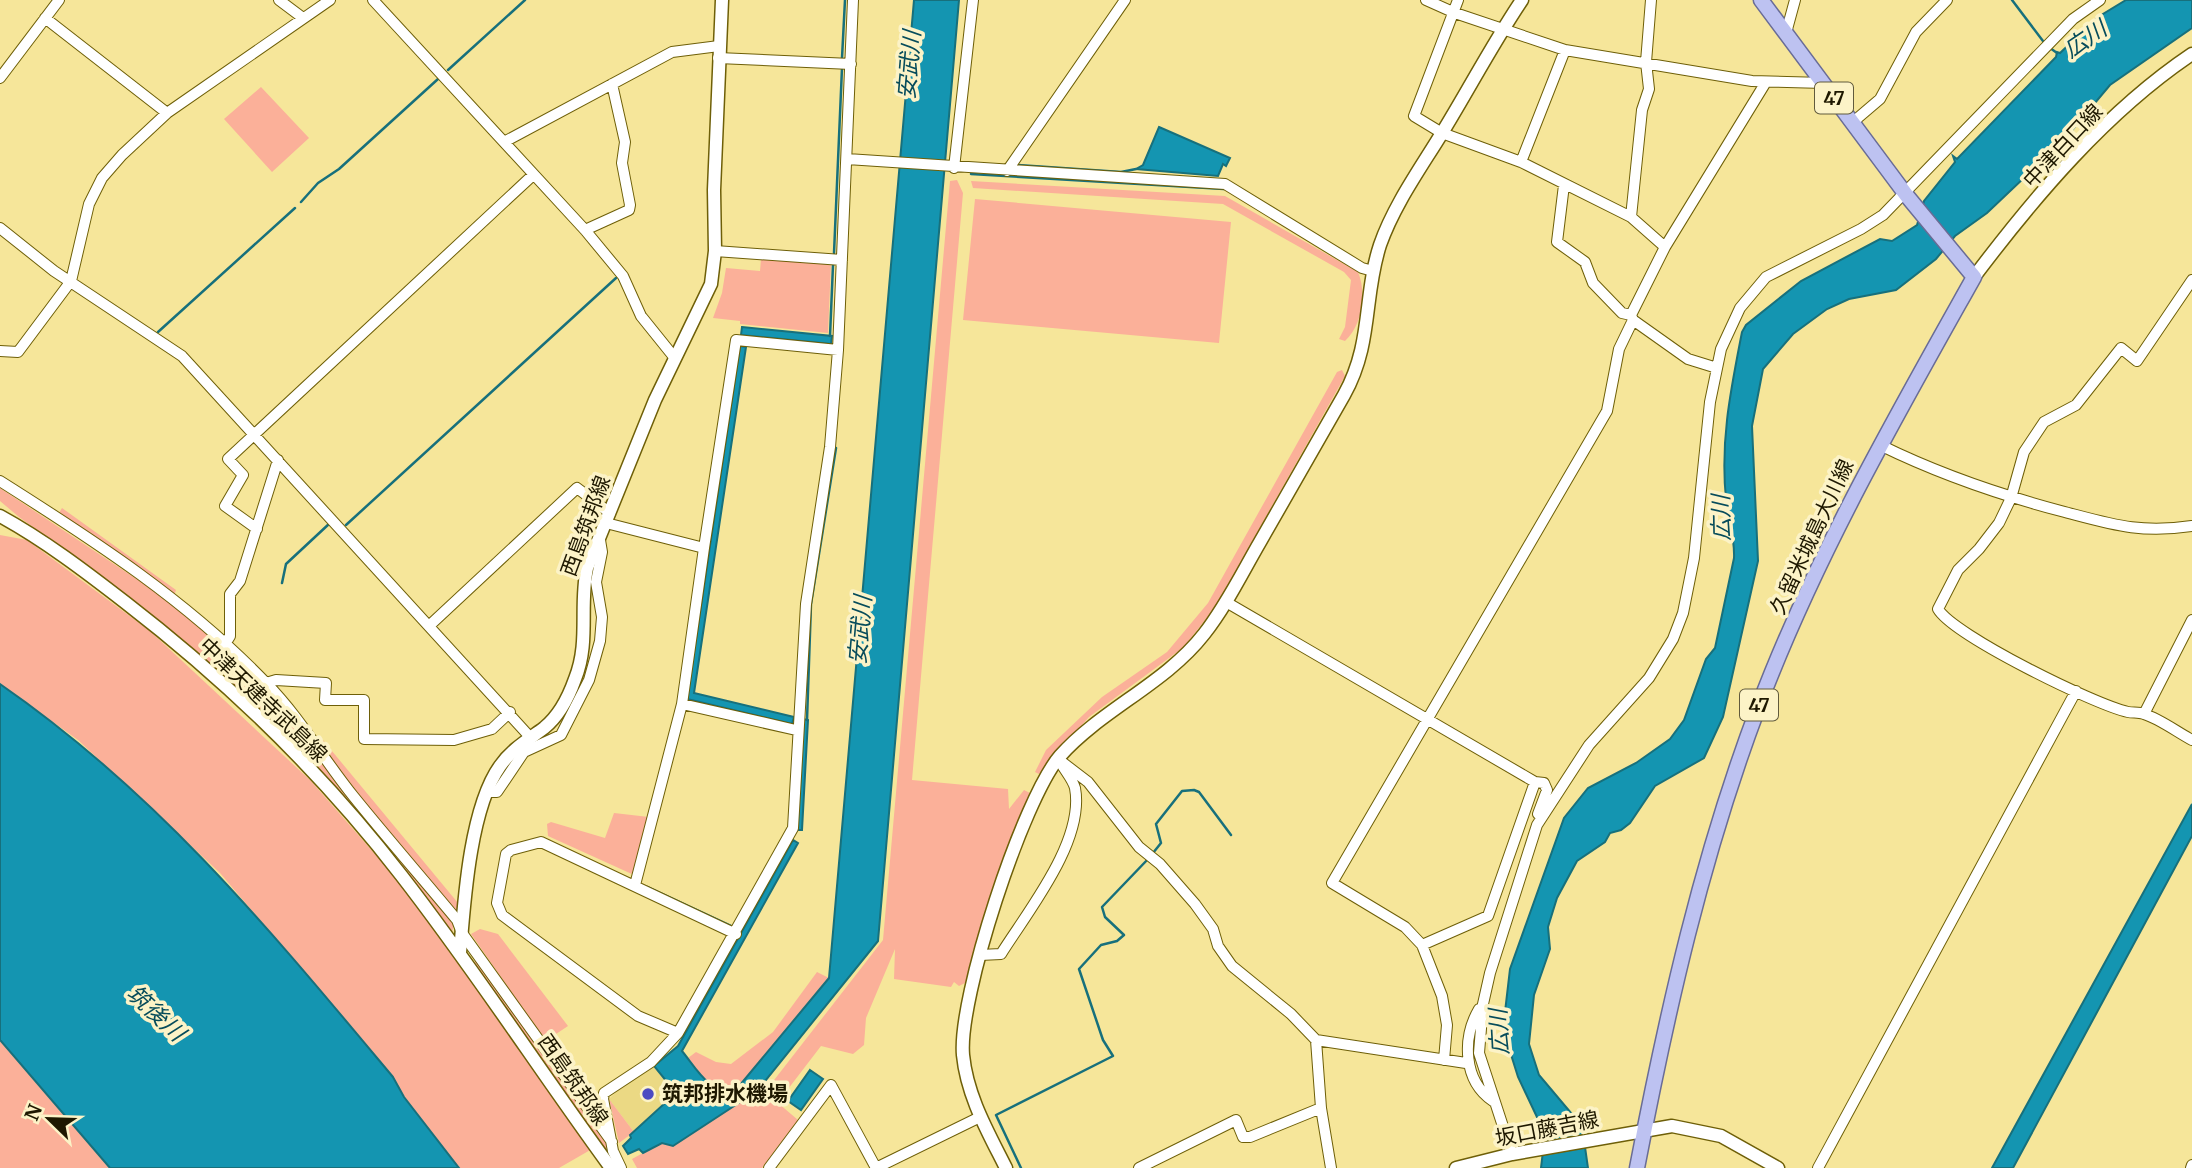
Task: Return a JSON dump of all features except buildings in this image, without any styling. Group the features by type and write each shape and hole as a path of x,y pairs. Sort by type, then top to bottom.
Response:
{"main road":[{"name":"西島筑邦線","path":"611,1168 460,953 470,859 488,792 498,768 555,717 575,679 584,644 583,588 608,518 674,358 706,298 715,251 713,190 722,0"},
{"path":"1006,1168 980,1117 963,1054 967,999 1023,825 1041,785 1058,759 1086,729 1186,655 1226,602 1346,390 1368,327 1373,271 1381,242 1404,195 1522,0"},
{"name":"47","path":"1761,0 1906,194 1962,266 1974,277"},
{"name":"中津白口線","path":"1974,277 2000,242 2084,149 2155,79 2192,54"},
{"name":"久留米城島大川線","path":"1637,1168 1672,988 1758,708 1834,533 1974,277"},
{"name":"中津天建寺武島線","path":"2,514 148,619 239,699 348,812 399,872 460,953"},
{"name":"坂口藤吉線","path":"1456,1168 1514,1153 1645,1128 1672,1126 1703,1130 1777,1168"}],"street":[{"path":"0,78 60,0"},
{"path":"279,0 303,18"},
{"path":"0,351 18,352 71,281 84,221 95,190 122,155 167,113 330,0"},
{"path":"373,0 585,230 623,275 641,316 674,358"},
{"path":"621,1168 612,1142 604,1093 651,1062 678,1033 792,834 796,730 802,699 806,604 830,447 838,350 853,0"},
{"path":"952,168 973,0"},
{"path":"1007,171 1125,0"},
{"path":"1426,0 1455,13 1564,50 1766,82 1824,83"},
{"path":"1458,0 1414,116 1442,133 1521,162 1631,217 1665,247"},
{"path":"1631,217 1642,110 1649,89 1646,62 1651,0"},
{"path":"1786,33 1795,0"},
{"path":"1853,122 1880,99 1916,32 1947,0"},
{"path":"1537,825 1589,745 1649,678 1673,639 1683,614 1694,558 1710,402 1721,349 1741,308 1766,277 1883,215 2073,19 2100,0"},
{"path":"45,18 167,113"},
{"path":"1521,162 1564,50"},
{"path":"504,142 672,52 719,52 851,64"},
{"path":"1444,1060 1446,1015 1442,996 1422,945 1405,927 1332,883 1607,411 1619,349 1665,247 1766,82"},
{"path":"585,230 629,210 630,205 622,163 625,142 612,84"},
{"path":"847,159 1225,184 1362,268 1373,271"},
{"path":"257,529 225,506 243,475 228,459 533,175"},
{"path":"1564,185 1557,242 1585,262 1593,283 1622,313 1632,317 1688,359 1717,368"},
{"path":"0,228 71,281 182,356 530,737"},
{"path":"715,251 842,260"},
{"path":"2192,280 2137,361 2121,348 2076,405 2044,422 2025,452 2011,498 1999,523 1948,584 1938,609 1970,634 2033,671 2127,712 2144,714 2192,740"},
{"path":"635,885 682,704 736,340 838,350"},
{"path":"1880,445 1940,475 2011,498 2124,528 2192,526"},
{"path":"225,644 230,636 230,594 240,581 278,460"},
{"path":"0,481 137,571 225,644 266,683 307,728 326,760 457,920 462,933 612,1142"},
{"path":"430,625 578,488 608,518 704,548"},
{"path":"488,792 497,792 524,752 561,735 589,680 600,641 602,617 596,582 602,552 600,540"},
{"path":"1226,602 1425,720 1535,782 1544,783 1547,790 1483,1004 1472,1027 1466,1063 1485,1095 1494,1101"},
{"path":"2144,714 2192,620"},
{"path":"266,683 276,680 326,683 325,700 364,700 364,739 454,740 492,729 510,712"},
{"path":"1818,1168 2076,691"},
{"path":"682,704 796,730"},
{"path":"980,955 1001,954 1050,876 1075,824 1075,786 1058,759"},
{"path":"1058,759 1088,782 1139,847 1160,864 1195,905 1213,929 1218,946 1232,966 1291,1014 1316,1040 1466,1063"},
{"path":"1422,945 1488,916 1535,782"},
{"path":"678,1033 638,1016 502,915 497,903 506,854 511,850 541,842 736,933"},
{"path":"1483,1004 1479,1053 1514,1153"},
{"path":"1316,1040 1321,1108 1331,1168"},
{"path":"769,1168 831,1085 876,1168 980,1117"},
{"path":"1139,1168 1236,1121 1243,1137 1250,1137 1321,1108"}],"shaded area":[{"path":"261,87 309,138 272,172 224,119"},
{"path":"957,180 963,193 912,780 1008,789 1009,809 1024,790 1030,793 1007,849 965,983 959,986 954,982 951,987 894,979 895,949 866,1018 864,1045 853,1054 821,1046 785,1093 771,1097 798,1120 762,1168 637,1168 632,1159 746,1100 757,1091 764,1093 883,940 950,181"},
{"path":"971,181 1225,196 1358,272 1362,290 1359,318 1351,335 1345,341 1339,339 1345,327 1351,280 1344,272 1223,204 973,188"},
{"path":"975,199 1231,222 1219,343 963,320"},
{"path":"761,259 831,264 828,333 740,324 740,321 713,318 722,293 726,268 760,271"},
{"path":"1342,370 1345,376 1216,606 1184,647 1089,717 1039,774 1035,772 1046,750 1102,697 1167,652 1208,603 1337,372"},
{"path":"0,488 171,602 264,686 305,730 333,778 454,923 452,933 352,808 279,730 202,657 144,608 0,501"},
{"path":"62,508 176,590 174,596 59,513"},
{"path":"0,535 27,540 150,631 311,781 396,878 592,1149 559,1168 459,1168 404,1097 393,1077 220,873 78,740 0,684"},
{"path":"322,739 458,903 457,915 340,773"},
{"path":"614,813 649,817 634,875 548,836 547,824 551,822 605,838"},
{"path":"480,929 498,934 568,1026 553,1036 561,1054 550,1048 471,934"},
{"path":"475,961 487,971 606,1141 612,1161 474,965"},
{"path":"817,972 829,978 746,1081 727,1091 713,1087 688,1058 696,1052 716,1062 731,1064 773,1032"},
{"path":"0,1040 110,1168 0,1168"},
{"path":"652,1064 676,1093 634,1132 609,1099 631,1077"},
{"path":"573,1073 597,1095 605,1127 568,1076"},
{"path":"609,1099 634,1132 619,1143"}],"water":[{"name":"安武川","path":"914,0 959,0 878,941 757,1091 673,1146 662,1143 643,1153 639,1149 628,1154 623,1146 631,1138 630,1135 676,1093 654,1066 678,1046 793,840 798,843 682,1051 711,1085 726,1091 735,1091 829,978"},
{"name":"広川","path":"2126,0 2192,0 2192,28 2110,85 2063,141 1987,213 1955,236 1936,259 1896,290 1849,299 1827,309 1793,334 1763,369 1752,426 1758,561 1723,717 1704,758 1655,786 1630,823 1621,830 1610,833 1605,842 1577,861 1557,898 1548,927 1550,949 1534,995 1529,1044 1539,1075 1582,1126 1588,1168 1541,1168 1545,1134 1518,1077 1503,1029 1510,969 1564,818 1588,788 1636,763 1670,739 1684,720 1706,659 1715,648 1734,558 1726,499 1724,456 1742,332 1746,325 1801,281 1880,239 1892,241 1917,225 1924,201 1955,162 1953,156 1957,159 2056,57 2057,52 2060,53 2098,17"},
{"path":"1159,127 1230,158 1226,166 1223,164 1218,176 1136,169 1143,165"},
{"path":"742,327 832,336 831,344 741,335"},
{"path":"740,346 746,347 694,693 794,717 792,724 687,699"},
{"name":"筑後川","path":"0,684 57,726 111,771 210,867 257,917 393,1077 404,1097 459,1168 110,1168 0,1040"},
{"path":"803,719 808,720 802,830 797,830"},
{"path":"2192,804 2192,836 2013,1168 1992,1168"},
{"path":"810,1070 823,1079 801,1110 788,1101"}],"waterway":[{"path":"448,70 525,0"},
{"path":"842,58 845,0"},
{"name":"広川","path":"2012,0 2046,45 2057,53"},
{"path":"834,253 842,68"},
{"path":"301,202 318,183 339,169 438,79"},
{"path":"1018,165 1121,172 1136,169"},
{"path":"971,174 1224,189"},
{"path":"158,332 295,208"},
{"path":"830,336 833,265"},
{"path":"346,525 616,278"},
{"path":"807,720 811,604 836,448"},
{"path":"282,583 286,564 330,523"},
{"path":"1153,853 1161,843 1156,824 1182,791 1199,792 1231,835"},
{"path":"1021,1168 996,1115 1113,1056 1103,1040 1079,969 1101,945 1117,941 1124,935 1105,917 1102,907 1149,858"},
{"path":"647,887 733,927"}],"place":[{"name":"筑邦排水機場","path":"648,1094"}]}
